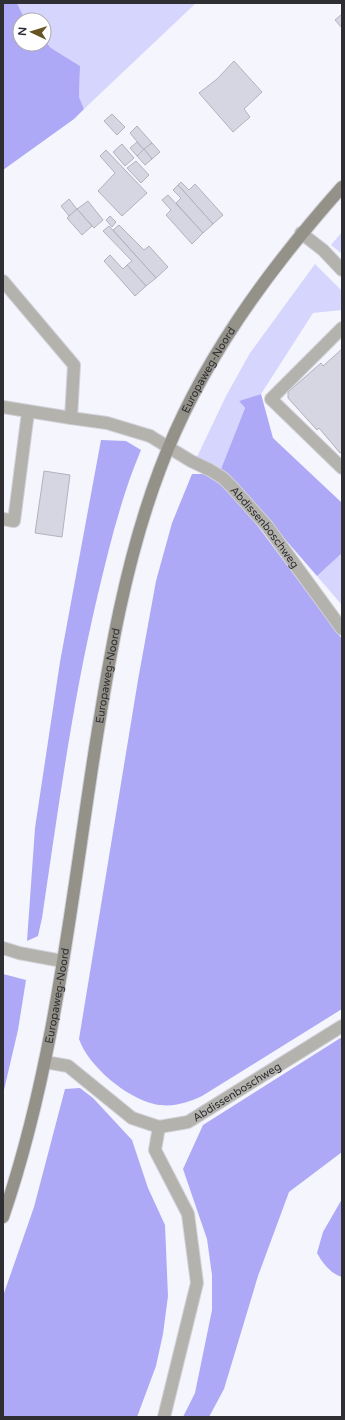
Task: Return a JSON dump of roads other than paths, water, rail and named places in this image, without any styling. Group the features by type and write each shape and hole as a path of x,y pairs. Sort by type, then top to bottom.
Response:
{"street":[{"name":"Europaweg-Noord","path":"3,1217 23,1154 45,1062 108,660 136,543 159,471 188,407 224,342 301,233 342,187"},
{"path":"301,233 323,250 342,270"},
{"path":"3,281 74,365 71,418"},
{"path":"342,328 271,399 342,468"},
{"name":"Abdissenboschweg","path":"3,408 107,423 150,436 223,478 267,526 342,629"},
{"path":"3,519 14,521 28,412"},
{"path":"3,948 19,953 62,961"},
{"name":"Abdissenboschweg","path":"45,1062 68,1066 132,1118 159,1127 188,1122 342,1026"},
{"path":"159,1127 156,1150 188,1214 197,1283 164,1417"}]}
